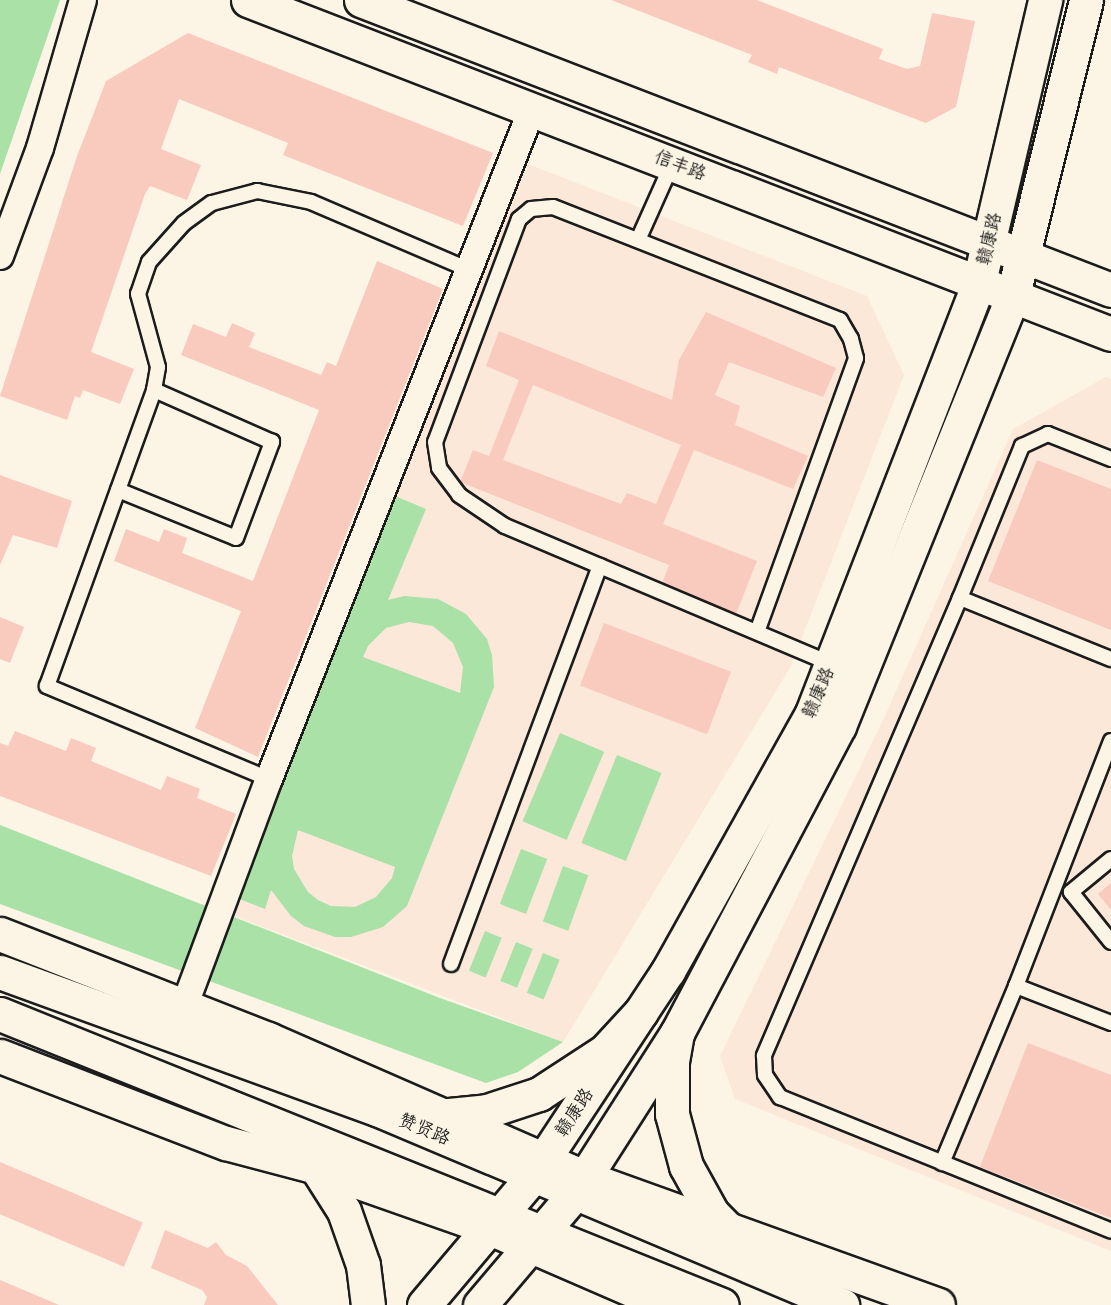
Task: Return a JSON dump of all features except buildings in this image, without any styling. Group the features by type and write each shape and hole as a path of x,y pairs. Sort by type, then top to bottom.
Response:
{"main road":[{"name":"信丰路","path":"248,0 1111,334"},
{"path":"361,0 1111,290"},
{"name":"赣康路","path":"424,1305 496,1222 538,1168 668,971 812,713 980,282 1045,0"},
{"name":"赣康路","path":"480,1305 538,1239 580,1186 677,1033 838,726 1013,295 1025,255 1086,0"},
{"path":"0,934 268,1039 439,1116 538,1168"},
{"name":"赞贤路","path":"0,972 538,1168 842,1305"},
{"path":"377,1109 439,1116 509,1105 563,1082 605,1051 641,1012"},
{"path":"0,1014 255,1114 538,1239 722,1305"},
{"path":"677,1033 671,1087 678,1140 698,1190 723,1227 747,1252 791,1282"},
{"path":"0,1056 226,1143 315,1167 496,1222"},
{"path":"255,1114 278,1127 315,1167 339,1203 355,1237 368,1305"},
{"path":"580,1186 723,1227 938,1305"},
{"path":"538,1239 667,1305"}],"street":[{"path":"0,256 40,148 83,0"},
{"path":"184,1007 269,779 532,109"}],"lane":[{"path":"638,240 672,164"},
{"path":"269,779 47,686 154,390 158,367 138,294 150,262 184,223 212,203 257,191 311,202 470,270"},
{"path":"757,632 856,358 851,339 840,320 553,207 531,208 519,219 435,442 439,468 459,495 505,526 831,664"},
{"path":"118,490 236,538 272,442 154,390"},
{"path":"1111,459 1048,434 1022,446 960,598 764,1056 765,1075 780,1097 1111,1231"},
{"path":"451,964 600,566"},
{"path":"960,598 1111,659"},
{"path":"942,1163 1016,986 1111,741"},
{"path":"1071,892 1111,858"},
{"path":"1055,884 1071,892 1111,942"},
{"path":"1016,986 1111,1023"}],"shaded area":[{"path":"523,162 867,296 904,375 790,668 563,1042 224,912"},
{"path":"1106,377 1111,379 1111,1251 735,1099 720,1056 884,718 1013,429"}],"green space":[{"path":"0,0 60,0 0,174"},
{"path":"395,496 426,509 388,600 404,596 438,599 466,614 487,639 492,655 494,687 407,906 383,927 351,937 335,937 304,926 291,916 271,890 265,909 237,898","holes":["409,622 433,626 453,643 463,667 460,693 363,657 368,646 386,628","298,830 395,867 392,878 376,897 355,907 331,906 318,900 308,892 294,869 292,856"]},
{"path":"560,733 604,752 567,840 522,821"},
{"path":"617,755 662,773 626,861 581,843"},
{"path":"0,825 440,998 563,1042 518,1072 486,1083 0,904"},
{"path":"521,849 547,859 526,914 500,904"},
{"path":"563,866 588,875 568,931 543,921"},
{"path":"485,931 502,938 486,978 469,971"},
{"path":"516,942 533,949 517,988 500,981"},
{"path":"543,953 560,960 544,1000 527,993"}]}
